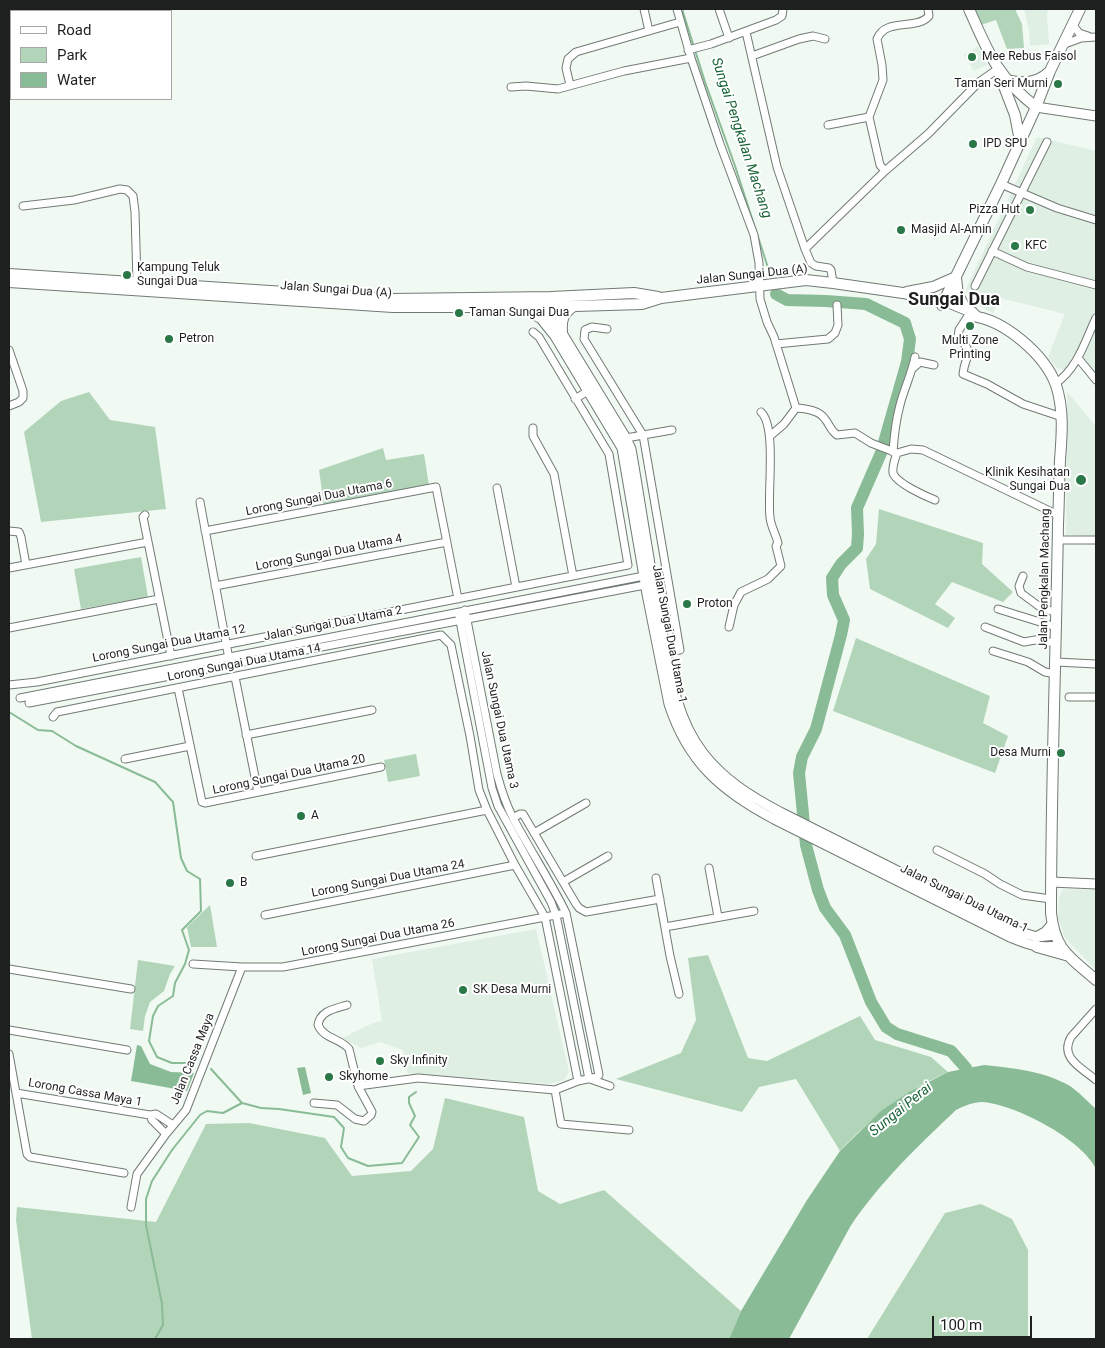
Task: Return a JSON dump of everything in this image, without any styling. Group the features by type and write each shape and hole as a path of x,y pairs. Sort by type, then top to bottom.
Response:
{"main road":[{"path":"969,9 998,69 1015,115 1020,142"},
{"path":"940,302 956,277 1001,184 1050,71 1080,9"},
{"path":"998,69 1020,95 1036,107"},
{"path":"1006,79 1018,83 1032,81 1041,78 1050,71"},
{"name":"Jalan Sungai Dua (A)","path":"9,274 393,299 547,301 574,306 642,304 661,298 806,280 833,282 903,293 940,302"},
{"path":"903,293 933,287 956,277"},
{"path":"956,277 958,295 970,314"},
{"name":"Jalan Sungai Dua (A)","path":"9,282 376,306 513,306 634,293 661,298"},
{"name":"Jalan Pengkalan Machang","path":"940,302 1001,327 1027,345 1041,360 1055,384 1062,417 1058,514 1051,882 1055,935"},
{"path":"513,306 535,314 557,333 562,324 564,314 574,306"},
{"path":"1069,956 1037,942 1046,932 1055,935 1069,956 1096,980"}],"street":[{"path":"644,9 649,31"},
{"path":"677,9 691,58 720,144 754,235 759,263 759,285 762,305 796,408"},
{"path":"719,9 729,38"},
{"path":"689,50 704,47 776,20 782,16 783,9"},
{"path":"885,171 880,165 869,117 883,80 882,65 876,40 878,35 889,27 924,21 929,16 928,9"},
{"path":"570,85 566,68 568,59 576,52 680,22"},
{"path":"1072,24 1079,33 1095,36"},
{"path":"746,32 777,167 805,249 811,263 831,270 833,282"},
{"path":"752,56 799,39 813,36 825,40"},
{"path":"1062,45 1076,39 1095,36"},
{"path":"511,87 558,88 624,71 691,58"},
{"path":"805,249 885,171 928,134 980,82 998,69"},
{"path":"1036,107 1096,116"},
{"path":"828,125 869,117"},
{"path":"975,286 1047,142"},
{"path":"1001,184 1057,208 1096,220"},
{"path":"24,206 74,200 120,189 127,190 133,196 135,212 137,282"},
{"path":"992,251 1027,266 1096,285"},
{"name":"Jalan Sungai Dua Utama 1","path":"547,301 557,333 588,391 622,448 630,498 648,580 680,711 689,731 702,752 718,772 777,815"},
{"path":"776,344 828,339 838,325 836,305"},
{"path":"970,314 959,330 958,337 968,348 969,353 963,374 987,384 1023,404 1062,417"},
{"path":"1055,384 1065,377 1078,358 1096,318"},
{"name":"Jalan Sungai Dua Utama 1","path":"607,329 592,327 585,330 584,339 643,435 680,650 666,652"},
{"path":"533,332 539,337 609,454 617,500 630,498"},
{"name":"Jalan Sungai Dua Utama 1","path":"557,333 626,438 631,449 648,580 669,704 682,735 695,757 712,778 746,804 777,815 827,840 849,857 993,929 1050,947 1055,935"},
{"path":"9,350 24,391 23,398 9,406"},
{"path":"915,357 900,405 894,435 893,473 897,479 935,500"},
{"path":"1078,358 1096,380"},
{"path":"913,368 920,362 934,365"},
{"path":"575,399 588,391"},
{"path":"770,436 784,424 796,408"},
{"path":"796,408 816,412 825,418 831,430 837,435 855,433 871,443 893,452 911,449 923,450 1058,514"},
{"path":"728,627 734,604 741,592 768,579 781,566 776,546 778,543 770,518 770,436 766,416 761,412"},
{"path":"533,428 533,436 554,474 573,576"},
{"path":"626,438 672,430"},
{"name":"Lorong Sungai Dua Utama 6","path":"205,531 436,487 447,542"},
{"path":"498,488 516,587"},
{"name":"Lorong Sungai Dua Utama 12","path":"9,685 37,682 628,565 617,500"},
{"path":"200,502 230,664"},
{"path":"145,514 143,517 170,656"},
{"path":"9,531 18,532 21,537 26,565"},
{"path":"1058,540 1096,540"},
{"path":"9,568 148,542"},
{"path":"447,542 458,599"},
{"name":"Lorong Sungai Dua Utama 4","path":"215,586 447,542"},
{"path":"1023,576 1019,586 1021,593 1040,607 1057,613"},
{"name":"Jalan Sungai Dua Utama 2","path":"29,703 40,697 228,656 462,611 648,580"},
{"name":"Jalan Sungai Dua Utama 2","path":"20,698 94,691 463,620 648,580"},
{"path":"9,628 159,598"},
{"path":"998,609 1056,627"},
{"name":"Jalan Sungai Dua Utama 3","path":"462,611 463,620 480,729 492,788 498,806 551,902 556,915 590,1078 597,1077 599,1072 566,913 513,818 503,796 463,620"},
{"path":"985,627 1024,642 1035,640 1056,643"},
{"name":"Lorong Sungai Dua Utama 14","path":"53,717 57,712 441,635 451,645 470,736"},
{"path":"335,644 337,656"},
{"path":"993,651 1028,662 1045,672 1056,674"},
{"path":"1056,662 1096,664"},
{"path":"235,677 258,792"},
{"path":"37,682 40,697"},
{"path":"125,759 190,746 178,688"},
{"path":"94,691 97,704"},
{"path":"1069,697 1096,697"},
{"path":"246,735 372,710"},
{"path":"488,726 470,736 479,790 515,865 545,917 578,1081"},
{"name":"Lorong Sungai Dua Utama 20","path":"190,746 202,802 205,803 381,767"},
{"path":"534,833 586,803"},
{"path":"256,856 487,810"},
{"path":"513,818 523,814 579,908 586,912 660,899"},
{"path":"937,850 1022,895 1051,899"},
{"path":"563,882 608,856"},
{"name":"Lorong Sungai Dua Utama 24","path":"266,915 515,865"},
{"path":"709,868 718,917"},
{"path":"656,878 679,994"},
{"path":"1051,882 1096,884"},
{"path":"665,927 754,911"},
{"name":"Lorong Sungai Dua Utama 26","path":"192,964 283,967 566,913"},
{"name":"Jalan Cassa Maya","path":"130,1207 137,1174 186,1110 242,967"},
{"path":"9,969 130,990"},
{"path":"314,1103 337,1105 355,1119 364,1121 371,1115 372,1112 358,1086 349,1049 323,1034 318,1026 319,1020 327,1011 347,1005"},
{"path":"1096,1009 1071,1037 1067,1051 1070,1058 1096,1080"},
{"path":"9,1030 127,1050"},
{"path":"9,1054 27,1154 30,1157 124,1173"},
{"path":"358,1086 418,1078 555,1090 590,1078 610,1086"},
{"path":"555,1090 561,1124 629,1130"},
{"name":"Lorong Cassa Maya 1","path":"16,1093 150,1115 156,1114 173,1125"},
{"name":"Lorong Cassa Maya 1","path":"150,1115 152,1120 166,1134"}],"shaded area":[{"path":"1024,9 1048,9 1049,44 1030,46 1029,30"},
{"path":"978,46 987,65 974,71 964,55"},
{"path":"1037,137 1096,151 1096,384 1073,357 1067,370 1057,368 1048,357 1065,314 1000,298 993,313 971,302 966,289"},
{"name":"Klinik Kesihatan Sungai Dua","path":"1067,392 1096,426 1096,536 1066,535"},
{"path":"1063,889 1096,890 1096,970 1065,938 1058,918 1059,898"},
{"name":"SK Desa Murni","path":"536,929 569,1072 564,1080 550,1084 407,1073 403,1050 380,1042 361,1048 342,1038 373,1023 382,1021 372,959"}],"green space":[{"path":"974,9 1015,9 1022,24 1024,48 1007,49 996,20 981,25"},
{"path":"89,392 110,420 155,427 166,509 41,522 24,432 61,401"},
{"path":"383,448 386,460 424,454 429,486 324,506 319,470"},
{"path":"879,509 983,543 982,564 1013,592 1003,602 952,582 935,604 955,618 948,628 870,589 866,559 876,544"},
{"path":"141,557 148,597 81,609 74,569"},
{"path":"856,638 990,696 983,723 1008,736 995,773 833,711"},
{"path":"416,754 420,776 388,782 384,760"},
{"path":"210,905 217,947 191,947 187,927"},
{"path":"708,955 748,1058 767,1061 860,1016 875,1040 931,1057 948,1072 917,1088 889,1106 840,1151 796,1079 759,1087 742,1112 616,1079 681,1053 696,1020 688,958"},
{"path":"138,960 175,966 164,991 150,1002 145,1016 143,1031 130,1029"},
{"path":"445,1098 524,1117 538,1191 560,1204 604,1190 741,1311 729,1339 32,1339 16,1220 17,1207 156,1222 206,1124 249,1123 325,1138 352,1176 411,1171 433,1149"},
{"path":"981,1204 1012,1219 1028,1250 1028,1339 867,1339 945,1213"}],"water":[{"path":"137,1045 141,1046 150,1064 171,1072 194,1073 187,1091 131,1081"},
{"name":"Sungai Perai","path":"984,1065 1017,1069 1050,1077 1070,1086 1096,1109 1096,1169 1089,1158 1077,1147 1046,1125 1029,1116 996,1104 982,1102 972,1103 956,1110 913,1151 861,1211 850,1227 789,1339 729,1339 741,1311 807,1200 840,1151 881,1111 909,1092 948,1072"},
{"path":"305,1067 311,1093 303,1095 297,1068"}],"waterway":[{"name":"Sungai Pengkalan Machang","path":"682,9 771,277"},
{"name":"Sungai Pengkalan Machang","path":"776,294 787,300 866,304 905,323 910,339 907,362 881,453 857,508 857,548 841,564 832,578 833,595 844,620 816,729 802,757 799,773 806,845 818,890 825,908 845,935 871,1002 886,1027 897,1034 951,1051 966,1068 972,1084"},
{"path":"9,712 38,730 52,731 76,746 155,782 173,802 181,858 187,871 200,879 201,911 182,930 189,950 185,964 175,983 173,996 158,1006 153,1016 149,1041 157,1057 172,1063 195,1063"},
{"path":"211,1069 242,1103"},
{"path":"155,1339 163,1325 162,1304 146,1225 146,1199 152,1181 172,1150 200,1115 207,1111 223,1113 242,1103 261,1108 334,1117 344,1128 341,1147 348,1158 368,1166 402,1163 419,1137 410,1125 415,1116 409,1103 409,1097 416,1092"}],"place":[{"name":"Mee Rebus Faisol","path":"972,57"},
{"name":"Taman Seri Murni","path":"1058,84"},
{"name":"IPD SPU","path":"973,144"},
{"name":"Pizza Hut","path":"1030,210"},
{"name":"Masjid Al-Amin","path":"901,230"},
{"name":"KFC","path":"1015,246"},
{"name":"Kampung Teluk Sungai Dua","path":"127,275"},
{"name":"Taman Sungai Dua","path":"459,313"},
{"name":"Multi Zone Printing","path":"970,326"},
{"name":"Petron","path":"169,339"},
{"name":"Klinik Kesihatan Sungai Dua","path":"1081,480"},
{"name":"Proton","path":"687,604"},
{"name":"Desa Murni","path":"1061,753"},
{"name":"A","path":"301,816"},
{"name":"B","path":"230,883"},
{"name":"SK Desa Murni","path":"463,990"},
{"name":"Sky Infinity","path":"380,1061"},
{"name":"Skyhome","path":"329,1077"}],"district":[{"name":"Sungai Dua","path":"954,300"}]}
